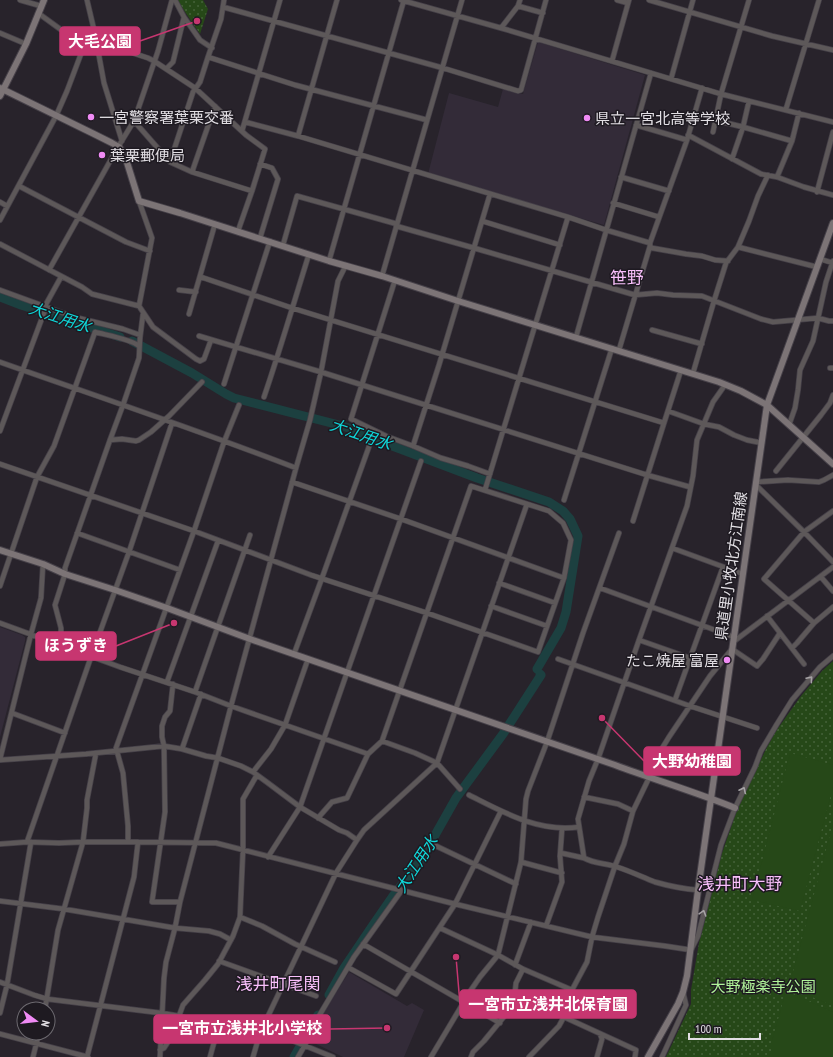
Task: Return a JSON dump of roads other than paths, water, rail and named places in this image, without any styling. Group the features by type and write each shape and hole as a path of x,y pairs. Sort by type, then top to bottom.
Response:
{"street":[{"path":"0,96 2,89 26,44 43,3 20,0"},
{"path":"86,0 104,83 122,141"},
{"path":"173,0 200,40 212,48"},
{"path":"49,270 134,121 158,51 173,0"},
{"path":"170,162 193,92 200,82 212,48 221,19 224,0"},
{"path":"242,131 246,122 280,0"},
{"path":"298,136 337,0"},
{"path":"329,261 403,0 722,94 833,122"},
{"path":"382,276 462,0"},
{"path":"501,28 518,6 520,0"},
{"path":"223,6 443,68 518,91 521,90 546,0"},
{"path":"612,61 628,2 617,0"},
{"path":"649,0 772,36 833,50"},
{"path":"671,79 693,0"},
{"path":"713,132 722,94 749,0"},
{"path":"786,109 819,0"},
{"path":"518,6 543,13"},
{"path":"38,13 60,29 154,60 195,88 242,131 265,149 238,231"},
{"path":"167,68 173,62 184,17"},
{"path":"0,33 26,44"},
{"path":"0,220 56,116 87,38"},
{"path":"208,57 312,89 427,120"},
{"path":"576,337 650,72"},
{"path":"564,500 595,401 635,295 659,217 688,137 702,88"},
{"path":"2,89 118,147 125,156 152,238 139,306 153,327 200,361 204,359 211,340"},
{"path":"732,158 744,127 749,101"},
{"path":"192,172 215,106"},
{"path":"777,177 792,141 800,113"},
{"path":"694,115 744,127 792,141"},
{"path":"134,121 170,162 192,172 252,191"},
{"path":"246,122 298,136 568,217 650,245 652,248 702,256 715,260 728,261"},
{"path":"636,125 688,137 761,174 777,177 817,192 833,196"},
{"path":"817,192 833,132"},
{"path":"260,164 272,168 278,179 260,238"},
{"path":"693,373 714,301 728,261 738,247 768,175"},
{"path":"621,177 669,190"},
{"path":"19,186 126,242 150,251"},
{"path":"413,446 490,194"},
{"path":"283,245 297,196 635,295 657,293 702,296 773,322 818,318 833,321"},
{"path":"139,201 725,384 767,405 833,464"},
{"path":"0,202 7,206"},
{"path":"614,203 659,217"},
{"path":"484,490 568,217"},
{"path":"482,221 560,245"},
{"name":"県道里小牧北方江南線","path":"648,1057 678,1004 687,976 767,405 833,223"},
{"path":"190,314 216,224"},
{"path":"224,384 270,241"},
{"path":"0,244 92,294 139,306"},
{"path":"738,247 817,267"},
{"path":"264,397 309,254"},
{"path":"789,425 795,408 800,370 813,341 826,282 833,262 820,259"},
{"path":"160,1057 164,973 180,902 231,706 311,418 338,281 346,265"},
{"path":"0,431 44,311 61,277"},
{"path":"201,277 330,320 442,353 664,423"},
{"path":"395,280 351,419 386,436 441,458 468,466 488,479"},
{"path":"0,290 44,311 123,330 140,337"},
{"path":"179,290 196,292"},
{"path":"61,645 61,628 55,604 65,574 65,568 139,358 143,314"},
{"path":"652,330 702,344"},
{"path":"0,586 37,477 54,446 95,332 130,341 140,346"},
{"path":"199,336 321,372 426,406 690,487"},
{"path":"0,362 296,468"},
{"path":"633,521 681,370"},
{"path":"110,440 139,440 151,432 202,382"},
{"path":"584,858 578,819 584,797 687,506 695,463 697,440 713,402 725,384"},
{"path":"776,471 832,402 833,395"},
{"path":"128,842 123,773 116,748 194,531 224,442 239,405"},
{"path":"668,411 704,424 719,427 747,440 762,443"},
{"path":"0,1013 7,985 29,842 56,756 129,552 172,423"},
{"path":"294,654 371,441"},
{"path":"268,857 300,807 421,461"},
{"path":"0,464 194,531 322,578 427,613 538,652 564,578 571,540 564,523 549,511 471,486 427,613 382,741 368,754 347,798 332,802 318,818"},
{"path":"756,483 788,480 819,482 833,475"},
{"path":"292,482 350,501 564,578"},
{"path":"756,483 833,562"},
{"path":"253,1057 260,1033 336,873 364,830 437,763 527,504"},
{"path":"814,623 764,578 804,532 833,511"},
{"path":"77,533 180,570"},
{"path":"431,1057 480,977 498,955 521,862 526,799 528,791 547,742 619,533"},
{"path":"195,692 250,535"},
{"path":"167,682 218,541"},
{"path":"672,548 743,574"},
{"path":"0,550 43,564 65,574 115,590 250,639 711,798 735,808"},
{"path":"43,564 41,598 0,759 96,753 164,746 182,749 218,758 241,766 255,774 300,807 357,840"},
{"path":"675,700 723,567"},
{"path":"529,1057 559,1026 566,1013 572,990 587,962 592,937 615,866 624,844 633,811 647,777 669,737 733,643 833,567"},
{"path":"821,577 833,591"},
{"path":"499,583 555,603"},
{"path":"600,588 702,625 733,643 756,666 763,659 780,633"},
{"path":"491,606 547,626"},
{"path":"792,648 814,623 833,607"},
{"path":"767,616 804,664"},
{"path":"0,623 91,657 173,684 368,754"},
{"path":"639,640 690,658"},
{"path":"0,844 29,842 216,843 455,904 592,937 691,950 698,936 717,859 735,808 761,751 785,711 804,685 833,656"},
{"path":"160,1050 164,1048 175,1031 184,1005 219,961 231,940 240,917 243,850 243,799 255,774 285,725 308,659"},
{"path":"558,659 757,728"},
{"path":"173,684 170,711 165,717 162,726 164,746 164,812 152,902 180,902"},
{"path":"182,749 201,694"},
{"path":"12,713 65,732"},
{"path":"382,741 437,763 460,789"},
{"path":"47,999 58,930 82,842 87,813 86,800 96,753"},
{"path":"469,795 501,811 545,827 562,829 579,828"},
{"path":"584,797 618,804 633,811"},
{"path":"351,969 396,994 455,904 501,811"},
{"path":"546,926 562,882 562,829"},
{"path":"0,1034 87,1057 134,877 138,842"},
{"path":"434,845 516,884"},
{"path":"561,853 584,858 599,864 615,866 654,882 698,890"},
{"path":"521,862 562,873"},
{"path":"298,1057 319,1016 354,957 400,889"},
{"path":"0,901 64,909 175,928 209,931 220,934 231,940"},
{"path":"240,917 262,926 301,947 335,962"},
{"path":"514,965 531,922"},
{"path":"440,928 498,955 523,970 572,990"},
{"path":"363,944 500,1023"},
{"path":"219,961 316,996"},
{"path":"471,1057 473,1052 507,1014 514,1001 516,983 523,970"},
{"path":"0,982 47,999 161,1013 179,1016 226,1030 282,1036 333,1057"},
{"path":"662,1057 686,1005 683,992"},
{"path":"564,1017 636,1050 635,1057"},
{"path":"210,1057 218,1028"},
{"path":"597,1057 602,1039 600,1034"},
{"path":"33,1057 37,1041"}],"waterway":[{"name":"大江用水","path":"0,297 120,337"},
{"name":"大江用水","path":"132,341 192,373 234,398 352,429 477,478 549,502 563,511 570,519 578,536 566,612 561,628 537,669"},
{"name":"大江用水","path":"329,995 344,968 373,925 421,860 456,798 503,734 541,675 540,674"},
{"name":"大江用水","path":"294,1057 318,1015"}],"place":[{"name":"大毛公園","path":"197,21"},
{"name":"一宮警察署葉栗交番","path":"91,117"},
{"name":"県立一宮北高等学校","path":"587,118"},
{"name":"葉栗郵便局","path":"102,155"},
{"name":"ほうずき","path":"174,623"},
{"name":"たこ焼屋 富屋","path":"727,660"},
{"name":"大野幼稚園","path":"602,718"},
{"name":"一宮市立浅井北保育園","path":"456,957"},
{"name":"一宮市立浅井北小学校","path":"387,1028"}],"district":[{"name":"笹野","path":"627,278"},
{"name":"浅井町大野","path":"740,884"},
{"name":"浅井町尾関","path":"278,984"}],"park label":[{"name":"大野極楽寺公園","path":"763,986"}]}
